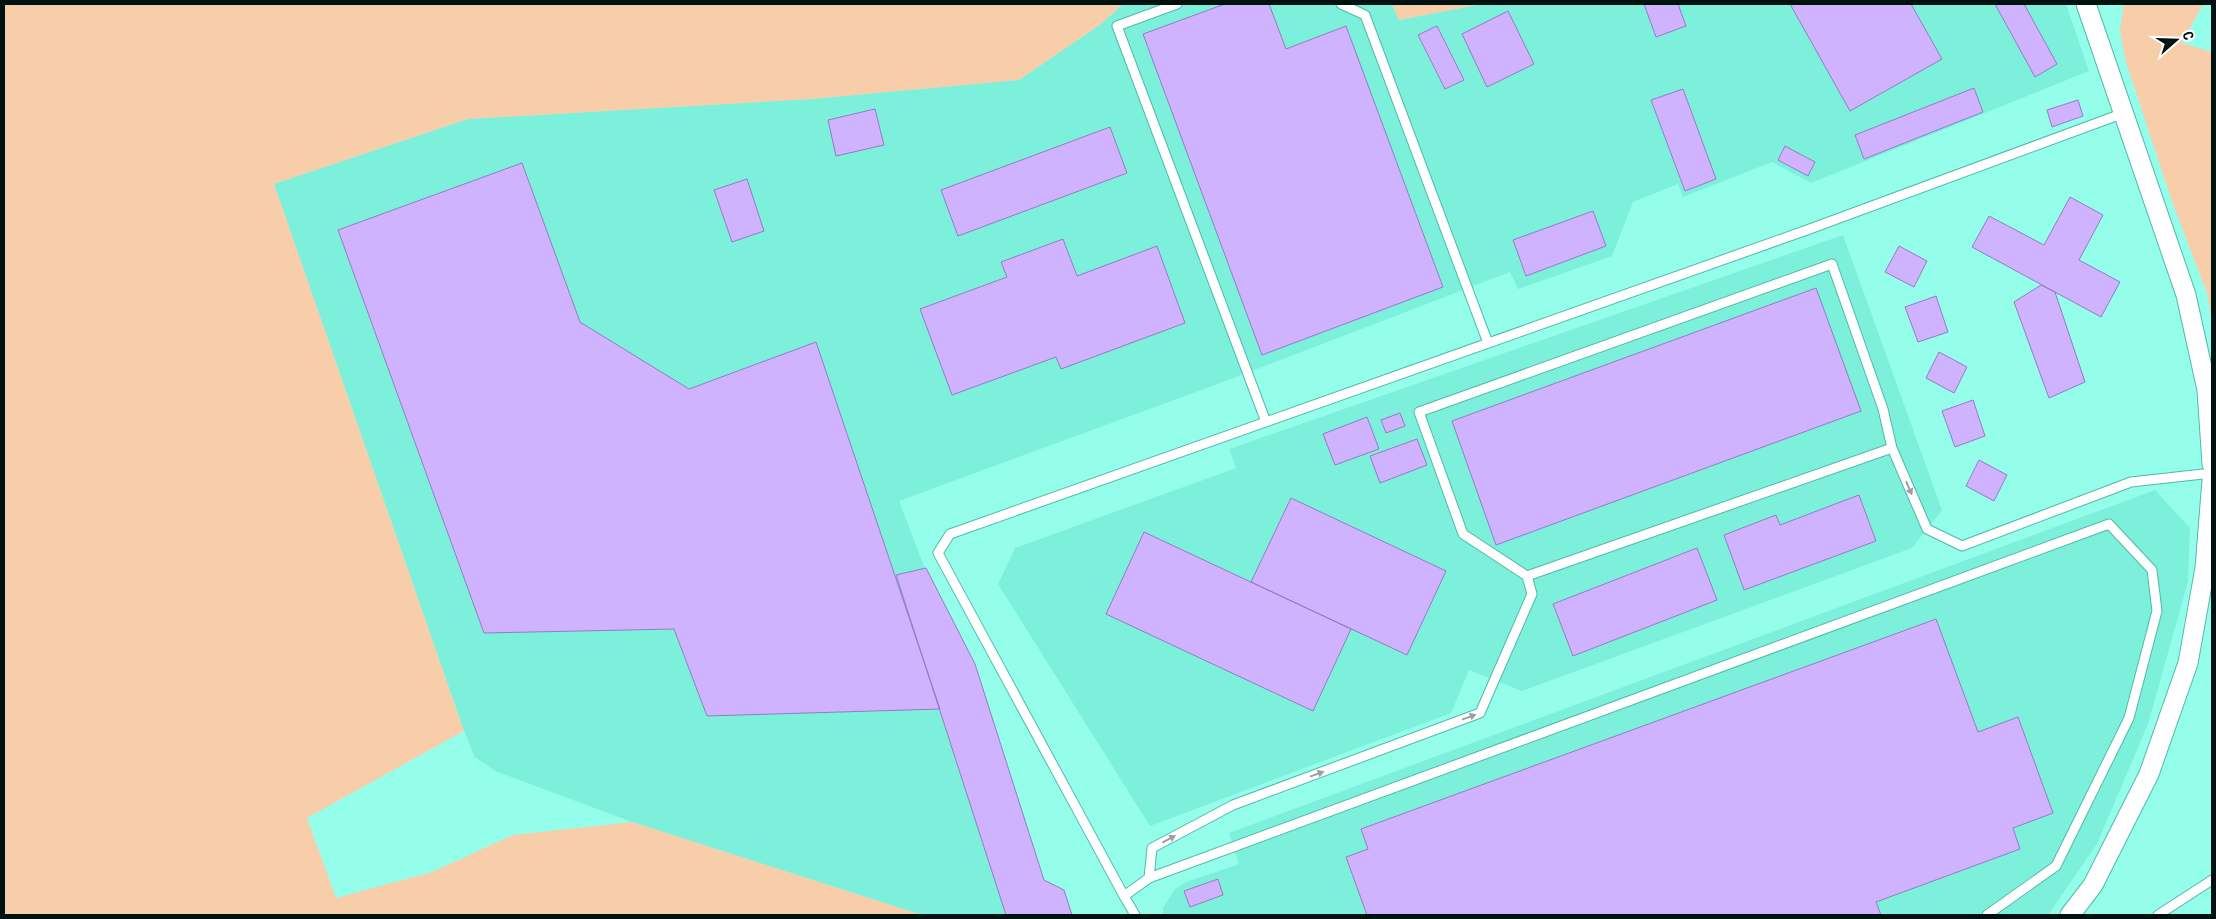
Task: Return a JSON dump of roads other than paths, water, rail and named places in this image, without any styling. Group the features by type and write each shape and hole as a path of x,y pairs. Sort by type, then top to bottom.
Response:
{"street":[{"path":"2086,4 2186,295 2197,337 2207,390 2212,464"},
{"path":"2070,915 2094,885 2149,774 2188,663 2205,568 2212,480"}],"lane":[{"path":"1177,4 1118,26 1266,422"},
{"path":"1340,4 1365,15 1488,343"},
{"path":"1135,915 938,554 950,534 1816,226 2124,113"},
{"path":"1149,878 1152,848 1233,805 1480,713 1532,594 1526,576 1463,534 1418,412 1832,264 1883,409 1892,448 1927,529 1962,546 2131,482 2212,473"},
{"path":"1526,576 1892,448"},
{"path":"1124,896 1149,878 2109,524 2152,570 2157,611 2129,718 2056,866 1987,915"},
{"path":"2158,915 2212,880"}]}
